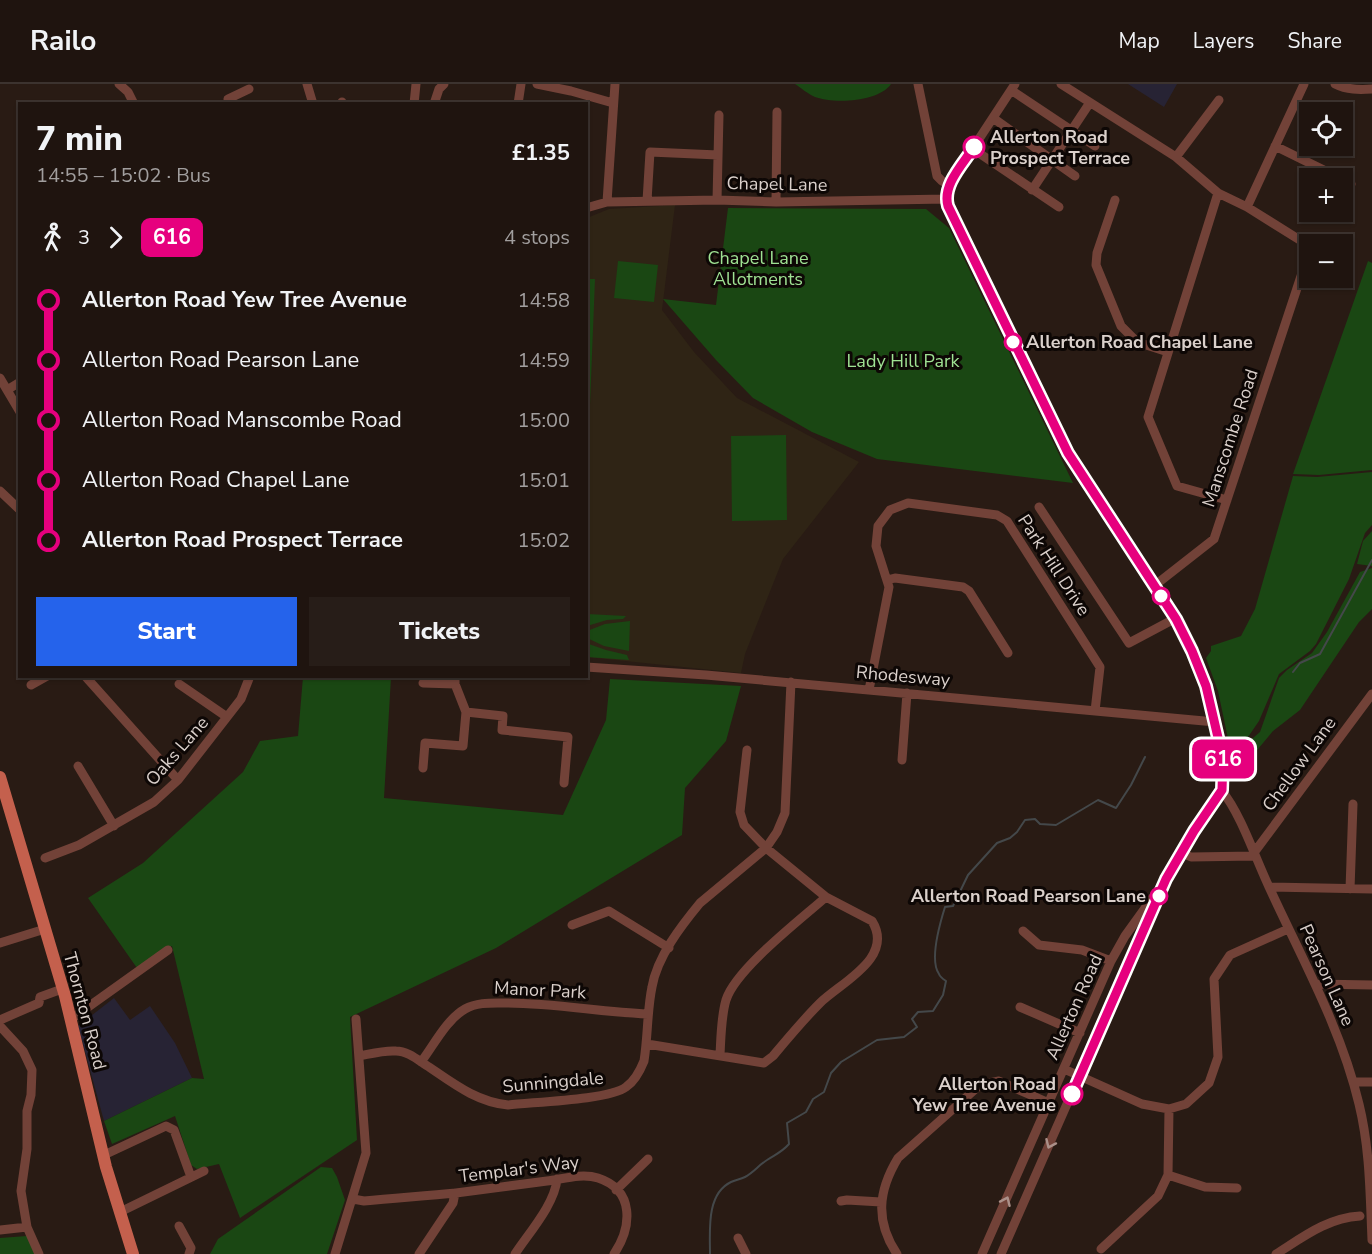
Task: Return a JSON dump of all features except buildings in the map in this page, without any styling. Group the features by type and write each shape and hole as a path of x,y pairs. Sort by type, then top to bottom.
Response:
{"main road":[{"name":"Thornton Road","path":"0,777 62,989 104,1155 133,1254"}],"street":[{"path":"119,84 128,92 133,102"},
{"path":"128,92 136,84"},
{"path":"307,84 312,102"},
{"path":"414,102 416,84"},
{"path":"435,102 439,89 444,84"},
{"path":"519,102 520,84"},
{"path":"537,84 571,90 613,102"},
{"path":"588,207 608,202 615,84"},
{"path":"918,84 937,176 950,186"},
{"path":"1061,84 1089,104 1176,157 1218,193 1247,207 1304,84"},
{"path":"1335,84 1342,88 1372,89"},
{"path":"1095,146 1013,87 956,174 946,199 984,284 1068,453 1176,618 1202,677 1215,722 1223,759 1222,790"},
{"path":"229,102 228,99 249,89"},
{"path":"1176,157 1219,100"},
{"path":"1032,190 1089,104"},
{"path":"776,202 777,112"},
{"path":"717,200 719,115"},
{"path":"993,118 1075,176"},
{"path":"1275,146 1319,168"},
{"path":"973,149 1059,207"},
{"path":"648,201 650,152 718,155"},
{"path":"1218,193 1148,417 1177,486 1227,500"},
{"name":"Chapel Lane","path":"608,202 946,199"},
{"path":"1115,200 1097,253 1096,265 1121,326 1137,342 1168,352"},
{"name":"Manscombe Road","path":"1154,586 1214,539 1308,255 1303,242 1247,207"},
{"path":"0,378 18,409"},
{"path":"7,390 18,383"},
{"path":"0,491 18,508"},
{"name":"Park Hill Drive","path":"869,690 889,587 876,546 878,526 890,510 908,503 998,515 1008,521 1100,667 1095,711"},
{"path":"1040,507 1129,643 1176,618"},
{"path":"887,580 895,578 963,587 969,591 1008,653"},
{"name":"Rhodesway","path":"588,667 791,682 1215,722"},
{"path":"31,686 44,678"},
{"path":"87,678 178,780"},
{"name":"Oaks Lane","path":"45,858 79,846 154,802 178,780 241,699 249,678"},
{"path":"423,683 455,680 466,712 463,746 424,743 423,768"},
{"name":"Sunningdale","path":"359,1056 395,1050 406,1053 485,1101 508,1105 603,1095 625,1089 640,1072 644,1061 648,1014 655,975 669,948 700,903 766,848 777,832 785,813 791,682"},
{"path":"179,684 227,717"},
{"path":"902,759 907,693"},
{"name":"Chellow Lane","path":"1254,855 1372,694"},
{"path":"466,712 503,716 502,730 568,737 564,783"},
{"path":"647,1044 764,1063 821,1002 865,966 877,942 877,934 872,921 826,897 766,848 744,825 740,812 747,750"},
{"path":"78,766 114,826"},
{"name":"Pearson Lane","path":"1222,790 1230,801 1315,984 1354,1082 1370,1163 1372,1240"},
{"name":"Allerton Road","path":"982,1254 1111,961 1125,936 1166,879 1222,790"},
{"path":"1350,889 1353,804"},
{"path":"1182,853 1191,857 1254,855"},
{"name":"Allerton Road","path":"1001,1254 1166,879"},
{"path":"1269,887 1372,889"},
{"path":"720,1055 724,1009 735,982 749,966 826,897"},
{"path":"572,925 609,911 669,948"},
{"path":"0,943 45,929"},
{"path":"1064,1069 1142,1104 1169,1109 1186,1104 1209,1083 1218,1057 1214,979 1230,955 1288,929"},
{"path":"1023,931 1039,945 1082,950 1111,961"},
{"path":"70,1020 168,950"},
{"path":"1315,984 1372,985"},
{"path":"0,1020 39,1003 40,997 62,989"},
{"name":"Manor Park","path":"421,1062 454,1018 465,1008 475,1005 527,1003 648,1014"},
{"path":"1020,1007 1080,1033"},
{"path":"335,1254 366,1153 356,1019"},
{"path":"0,1026 23,1051 32,1070 31,1095 27,1111 27,1149 21,1191 27,1227 39,1254"},
{"path":"897,1254 884,1230 881,1202 889,1172 898,1158 980,1085 999,1082 1049,1103"},
{"path":"1354,1082 1372,1082"},
{"path":"1101,1249 1158,1196 1168,1175 1169,1109"},
{"path":"104,1155 166,1126 174,1130 191,1177"},
{"path":"614,1254 625,1234 628,1217 625,1204 616,1190 648,1159"},
{"path":"120,1212 204,1171"},
{"path":"1168,1175 1205,1186 1237,1188"},
{"name":"Templar's Way","path":"353,1198 364,1200 455,1193 588,1177 599,1179 616,1190"},
{"path":"515,1254 551,1199 557,1179"},
{"path":"419,1254 453,1203 455,1193"},
{"path":"841,1202 847,1200 881,1202"},
{"path":"1276,1254 1327,1223 1346,1217 1360,1216"},
{"path":"178,1226 191,1248 189,1254"},
{"path":"0,1230 27,1227"},
{"path":"738,1238 746,1254"}],"shaded area":[{"path":"1128,84 1177,84 1164,107"},
{"path":"675,205 662,310 694,352 737,398 859,462 783,559 745,654 741,673 588,657 588,218 609,209"},
{"path":"114,998 130,1020 150,1006 175,1043 192,1078 104,1121 78,1026"}],"green space":[{"path":"795,84 891,84 877,95 844,101 815,97"},
{"name":"Lady Hill Park","path":"728,208 926,209 949,228 1073,483 877,459 812,432 753,398 716,360 663,299 716,305"},
{"path":"618,261 658,265 654,302 614,298"},
{"path":"1368,261 1372,263 1372,470 1319,475 1293,474"},
{"path":"588,279 595,279 590,405 588,404"},
{"path":"786,435 787,520 732,521 731,436"},
{"path":"1372,472 1372,525 1365,533 1349,579 1316,644 1279,674 1259,721 1246,740 1231,753 1218,691 1206,658 1211,651 1211,646 1241,636 1255,609 1293,476 1317,477"},
{"path":"1372,531 1372,566 1357,564 1363,541"},
{"path":"1372,568 1372,609 1359,622 1300,710 1273,731 1243,767 1232,772 1232,756 1260,732 1279,678 1312,653 1327,632 1360,572"},
{"path":"588,614 626,616 623,619 607,620 588,626"},
{"path":"630,621 629,651 604,646 588,638 588,631 605,624"},
{"path":"588,644 627,655 629,660 588,657"},
{"path":"303,678 391,678 384,798 563,815 606,720 610,679 741,686 726,741 685,788 682,835 496,948 350,1017 357,1140 240,1218 219,1164 197,1169 191,1165 175,1116 112,1144 104,1121 192,1078 204,1079 172,946 137,968 88,898 143,863 243,772 260,741 298,736"},
{"path":"321,1167 332,1168 345,1200 327,1254 210,1254 218,1239"},
{"path":"27,1236 35,1254 0,1254 0,1238"}],"waterway":[{"path":"1293,672 1300,663 1320,654 1372,560"},
{"path":"710,1254 711,1214 717,1195 723,1188 748,1175 789,1144 787,1123 806,1112 813,1099 824,1092 831,1073 841,1062 877,1040 904,1037 917,1027 912,1019 918,1012 933,1011 943,995 946,981 939,975 936,968 936,941 945,907 953,906 968,875 997,843 1010,838 1017,832 1025,820 1035,819 1040,824 1056,825 1098,800 1116,808 1145,757"}],"bus line":[{"name":"616","path":"974,147 948,191 946,199 948,206 1068,453 1176,619 1192,651 1206,686 1223,759 1222,790 1194,831 1166,879 1072,1094"}],"place":[{"name":"Allerton Road Prospect Terrace","path":"974,147"},
{"name":"Allerton Road Chapel Lane","path":"1013,342"},
{"name":"Allerton Road Pearson Lane","path":"1159,896"},
{"name":"Allerton Road Yew Tree Avenue","path":"1072,1094"}],"park label":[{"name":"Chapel Lane Allotments","path":"758,268"}]}
